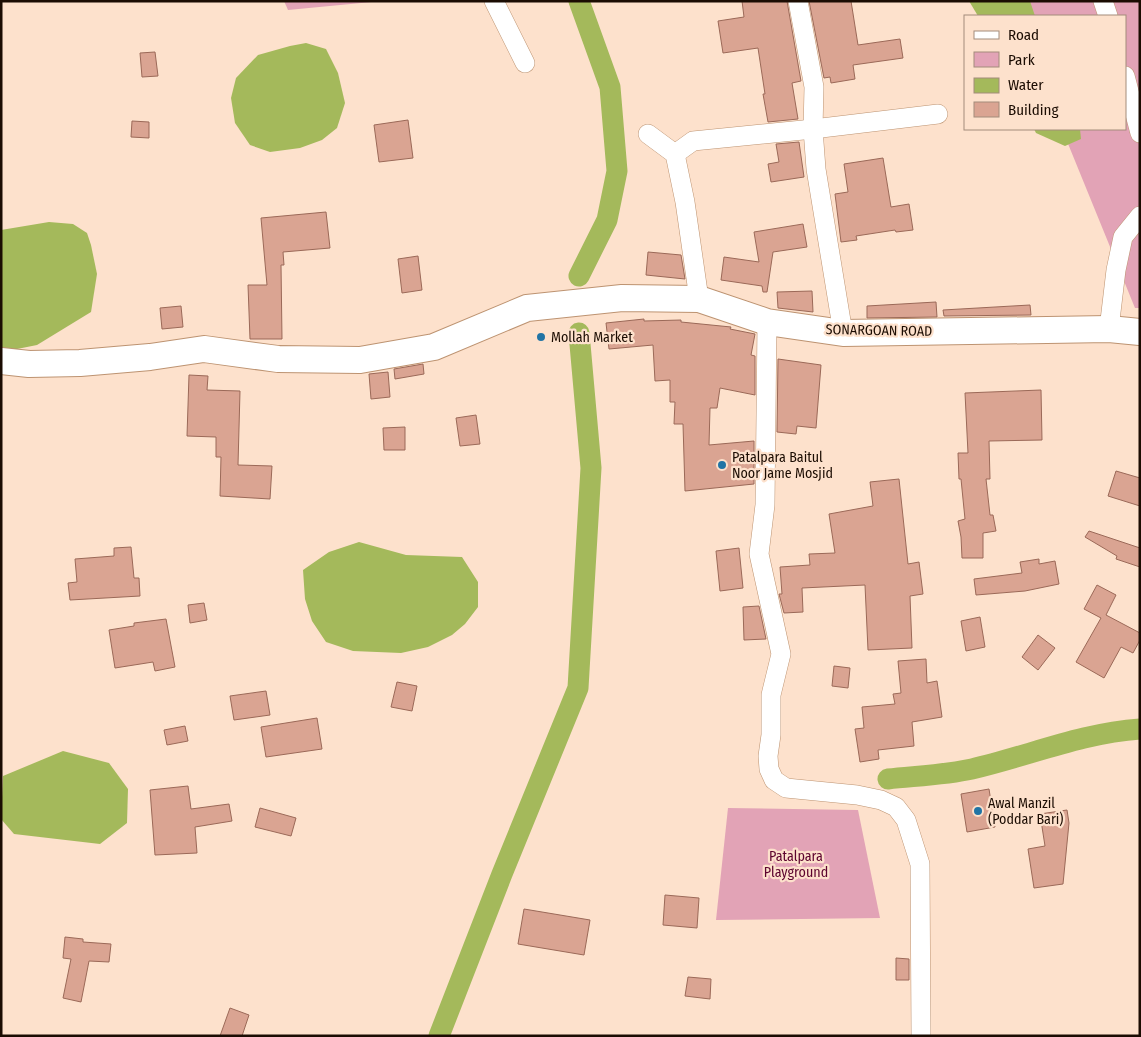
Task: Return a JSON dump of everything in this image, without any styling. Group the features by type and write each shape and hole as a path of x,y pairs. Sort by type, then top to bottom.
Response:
{"street":[{"path":"494,1 525,63"},
{"path":"798,1 814,87 813,129 816,169 843,333"},
{"path":"1103,1 1108,15"},
{"path":"1126,80 1140,133"},
{"path":"675,154 693,140 813,129 938,114"},
{"path":"648,134 675,154 685,202 699,299"},
{"path":"1109,329 1116,270 1123,237 1140,216"},
{"name":"SONARGOAN ROAD","path":"1,361 29,364 80,363 150,358 204,349 278,359 360,360 434,347 526,308 622,298 699,299 767,322 843,333 1109,329 1140,332"},
{"path":"767,322 765,505 759,554 781,654 771,695 769,769 774,780 786,788 857,795 881,800 896,807 906,820 920,864 921,1036"}],"green space":[{"path":"284,1 382,1 288,10"},
{"path":"1009,1 1140,1 1140,308 1135,308 1062,130 1126,130 1126,15 1015,15"},
{"name":"Patalpara Playground","path":"728,808 858,810 880,918 716,920"}],"water":[{"path":"969,1 1030,1 1035,15 977,15"},
{"path":"306,43 326,49 338,73 345,103 337,128 322,140 300,148 270,152 250,145 235,123 231,98 236,78 258,55"},
{"path":"1034,130 1080,130 1081,139 1065,146 1036,133"},
{"path":"49,222 73,224 87,233 97,274 91,312 37,345 2,352 1,230"},
{"path":"359,542 406,555 462,557 478,582 478,607 465,624 452,635 428,647 401,653 353,651 326,642 312,621 305,599 303,570 329,552"},
{"path":"63,751 109,763 128,789 127,823 100,844 14,834 1,819 3,776"}],"building":[{"path":"742,1 787,1 801,81 792,83 798,119 768,122 758,48 723,53 718,21 744,17"},
{"path":"809,1 851,1 858,45 900,39 903,58 853,65 855,79 831,83 830,77 824,78"},
{"path":"155,52 158,76 142,77 140,53"},
{"path":"408,120 413,158 379,162 374,125"},
{"path":"132,121 149,122 149,138 131,137"},
{"path":"799,142 804,177 771,182 768,164 779,162 776,144"},
{"path":"883,158 891,207 909,204 913,230 896,232 895,230 856,236 857,240 841,242 835,194 848,192 844,164"},
{"path":"326,212 330,248 283,252 284,265 281,265 282,339 250,339 248,285 267,285 261,218"},
{"path":"803,224 807,247 773,252 767,292 763,292 762,286 721,280 724,257 759,262 754,232"},
{"path":"648,252 681,255 685,279 646,275"},
{"path":"418,256 422,290 402,293 398,259"},
{"path":"812,291 813,312 778,308 777,292"},
{"path":"936,302 937,317 867,318 867,306"},
{"path":"1030,305 1031,315 944,316 943,310"},
{"path":"181,306 183,327 162,329 160,308"},
{"path":"644,319 644,321 681,320 681,322 731,327 730,329 755,334 751,355 755,356 755,395 720,388 717,408 710,408 709,445 754,441 754,484 685,491 683,424 674,424 675,402 670,402 670,380 655,381 653,345 609,349 606,323"},
{"path":"778,359 821,365 816,428 797,426 796,434 777,432"},
{"path":"423,364 424,374 395,379 394,369"},
{"path":"388,372 390,397 371,399 369,374"},
{"path":"189,375 208,376 207,390 240,391 238,465 272,466 270,499 220,496 221,457 216,457 216,437 187,436"},
{"path":"1041,390 1042,440 989,441 990,479 986,479 990,515 993,515 996,531 983,533 983,558 962,558 958,521 965,519 961,479 959,479 958,453 968,453 965,393"},
{"path":"476,415 480,444 460,446 456,418"},
{"path":"405,427 405,450 384,450 383,428"},
{"path":"1116,471 1140,478 1140,506 1108,496"},
{"path":"899,479 908,564 919,562 923,594 910,596 912,648 868,650 865,585 802,588 803,612 784,613 779,594 782,594 780,567 810,565 809,554 835,553 829,514 873,506 870,482"},
{"path":"1089,531 1140,548 1140,567 1116,559 1117,556 1085,537"},
{"path":"131,547 134,578 139,578 140,596 70,600 68,583 77,582 75,559 114,556 114,548"},
{"path":"739,548 743,588 720,591 716,551"},
{"path":"1039,559 1039,564 1055,561 1059,584 1025,591 976,595 974,579 1022,573 1020,562"},
{"path":"1097,585 1116,595 1106,615 1140,633 1140,640 1133,653 1121,647 1104,678 1076,662 1101,618 1084,609"},
{"path":"204,603 207,620 190,623 188,605"},
{"path":"759,606 766,639 744,640 743,607"},
{"path":"980,617 985,647 966,651 961,621"},
{"path":"166,619 175,667 155,671 153,662 115,668 109,630 134,626 134,623"},
{"path":"1038,635 1055,648 1038,670 1022,657"},
{"path":"926,659 927,683 937,681 942,717 912,722 914,746 878,750 879,759 860,762 855,729 864,728 862,707 895,704 893,694 901,693 898,661"},
{"path":"834,666 850,668 848,688 832,686"},
{"path":"397,682 417,686 412,711 391,707"},
{"path":"266,691 270,715 234,720 230,696"},
{"path":"317,718 322,749 266,757 261,727"},
{"path":"185,726 188,741 167,745 164,730"},
{"path":"188,786 191,809 229,804 232,821 195,827 197,853 155,855 150,790"},
{"name":"Awal Manzil (Poddar Bari)","path":"989,789 995,827 967,832 961,794"},
{"path":"260,808 296,818 291,836 255,827"},
{"path":"1067,810 1069,823 1063,884 1034,888 1028,849 1045,846 1040,814"},
{"path":"665,895 699,898 697,928 663,925"},
{"path":"524,909 590,920 584,955 518,944"},
{"path":"65,937 83,939 83,942 111,944 109,962 89,961 81,1002 63,998 71,959 63,958"},
{"path":"896,958 909,959 909,980 896,980"},
{"path":"688,977 711,979 710,999 685,996"},
{"path":"230,1008 249,1015 242,1036 220,1036"}],"waterway":[{"path":"579,1 610,87 617,171 607,220 579,276"},
{"path":"439,1036 502,874 578,688 591,468 579,333"},
{"path":"888,779 962,771 1097,735 1140,729"}],"place":[{"name":"Mollah Market","path":"541,337"},
{"name":"Patalpara Baitul Noor Jame Mosjid","path":"722,465"},
{"name":"Awal Manzil (Poddar Bari)","path":"978,811"}]}
